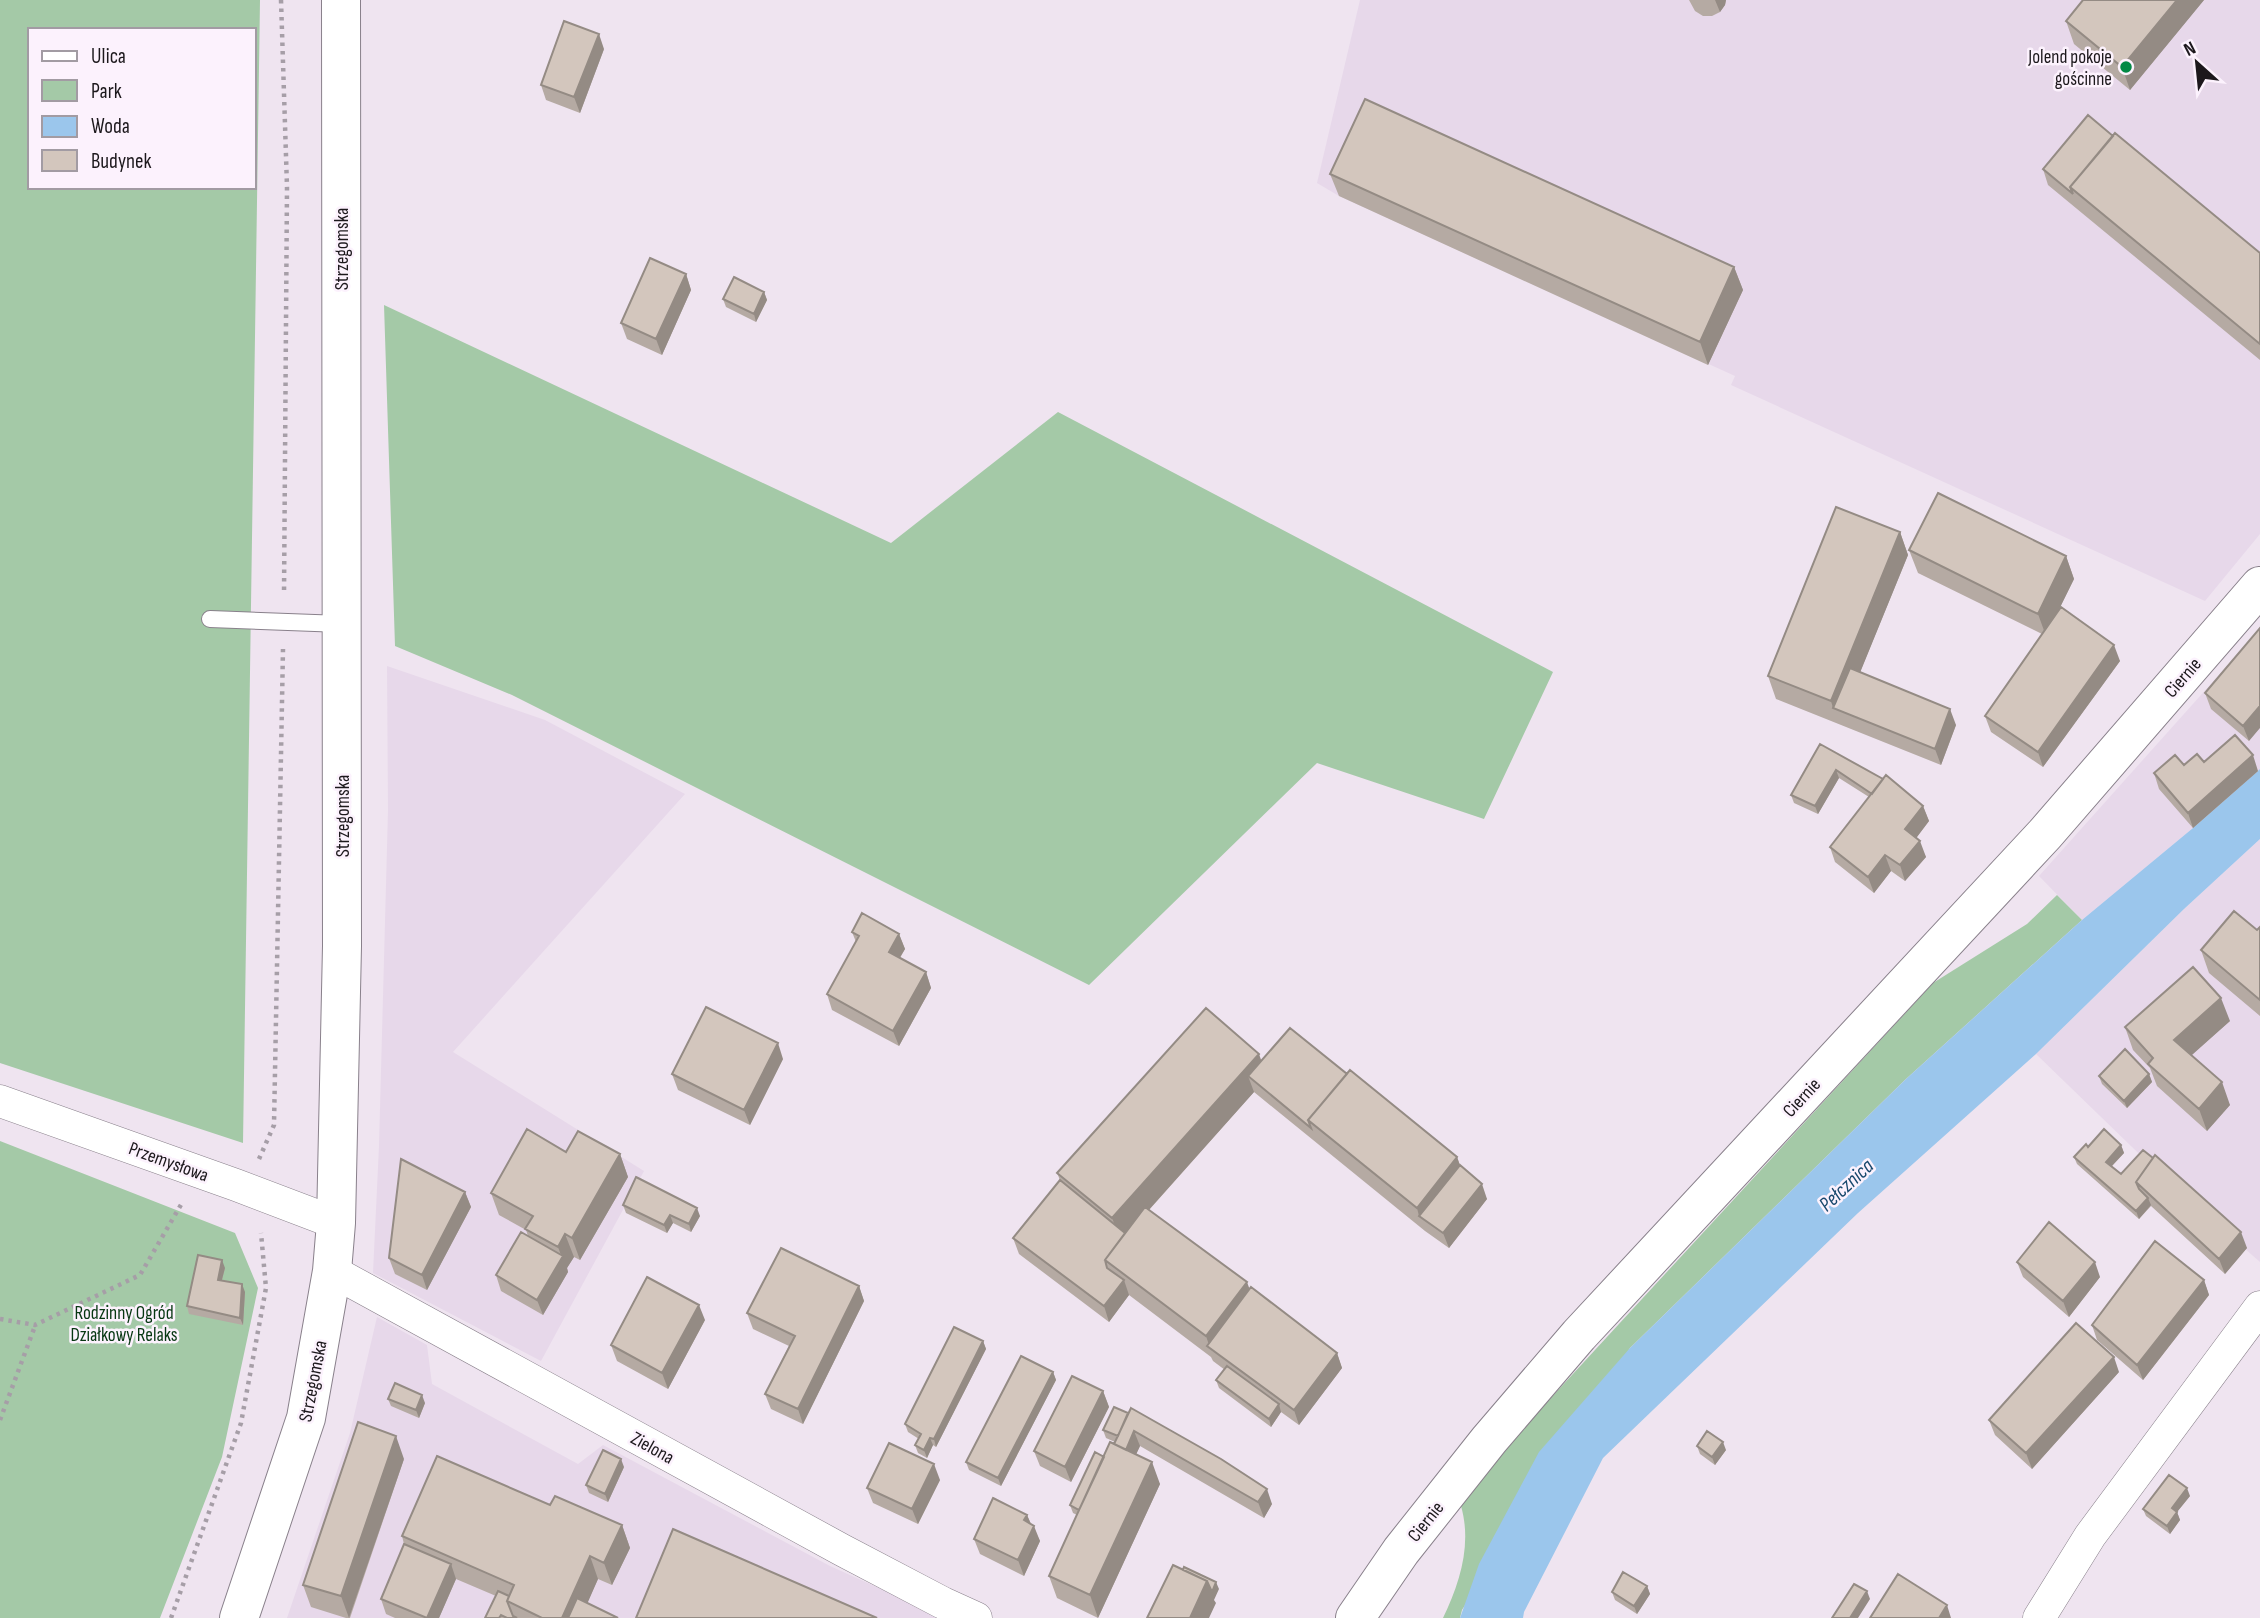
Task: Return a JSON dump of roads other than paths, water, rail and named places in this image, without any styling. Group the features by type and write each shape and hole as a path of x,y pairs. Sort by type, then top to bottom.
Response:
{"main road":[{"name":"Strzegomska","path":"239,1618 306,1419 332,1271 336,1223 342,946 341,0"},
{"name":"Ciernie","path":"1355,1618 1401,1551 1489,1440 1579,1335 2045,834 2260,586"}],"street":[{"name":"Przemysłowa","path":"0,1101 336,1223"},
{"name":"Zielona","path":"332,1271 830,1543 976,1618"},
{"path":"2039,1618 2090,1536 2260,1307"}],"lane":[{"path":"210,618 342,624"}],"water":[{"name":"Pełcznica","path":"2260,769 2260,839 2184,909 2036,1054 1858,1213 1603,1458 1523,1618 1460,1618 1479,1564 1539,1452 1630,1348 1906,1079 2082,920"}],"place":[{"name":"Jolend pokoje gościnne","path":"2126,67"}],"park label":[{"name":"Rodzinny Ogród Działkowy Relaks","path":"124,1323"}]}
